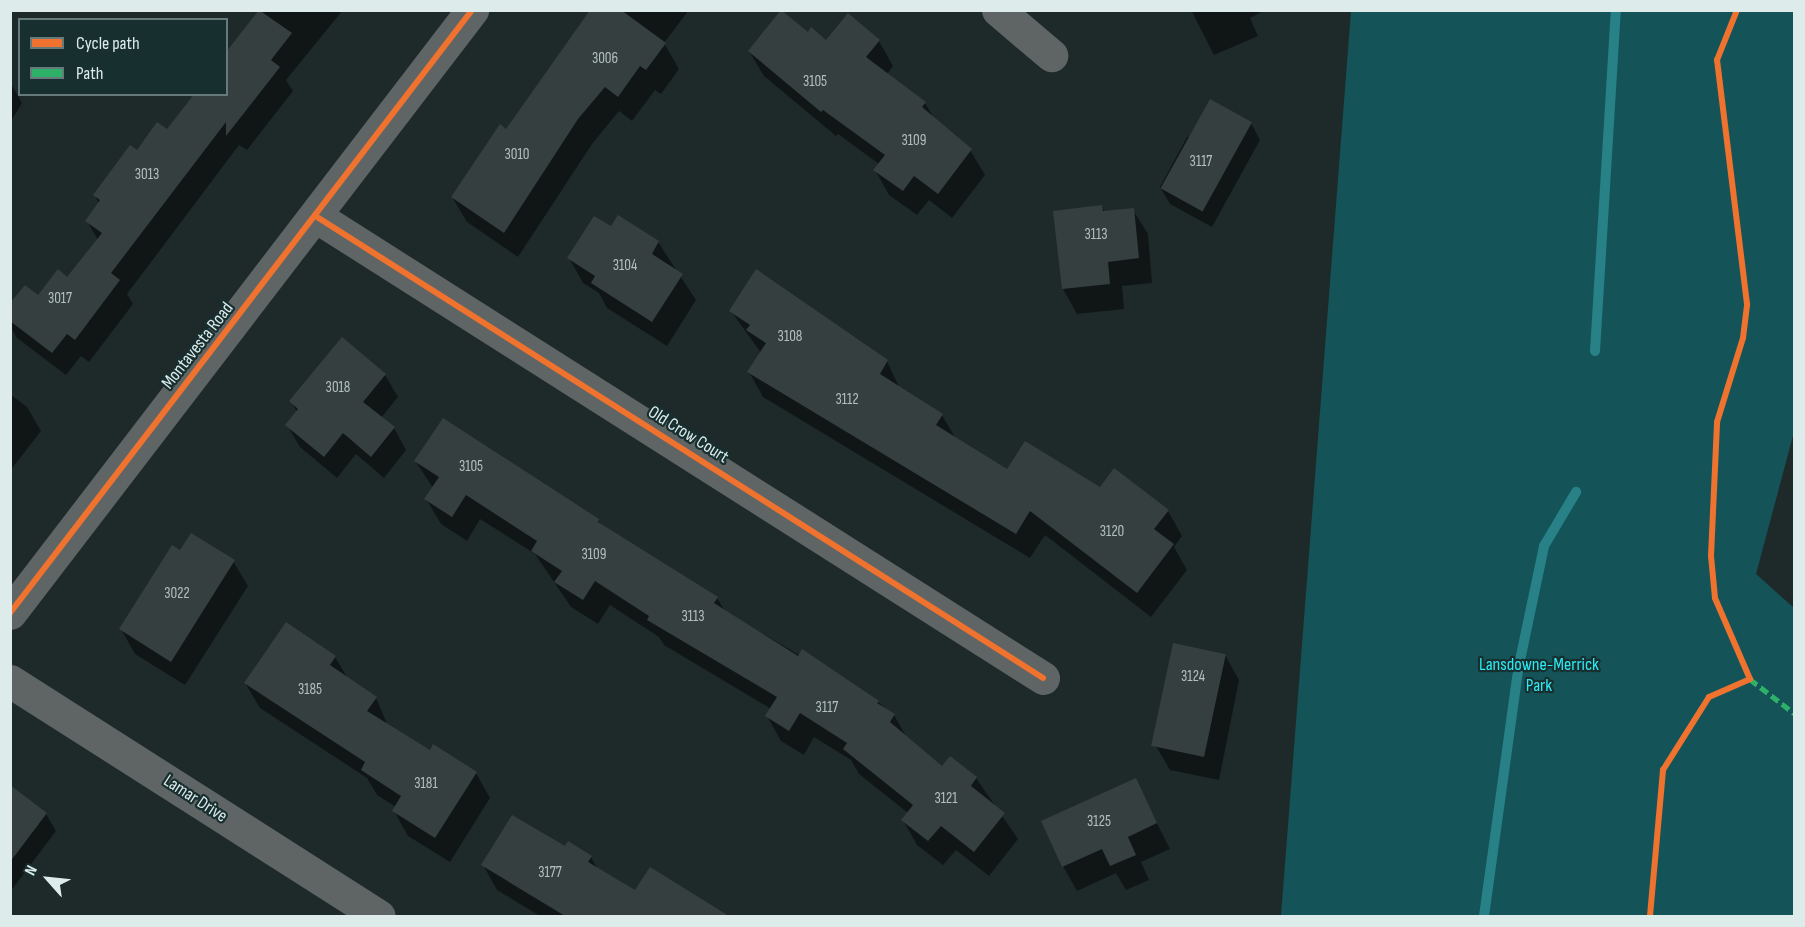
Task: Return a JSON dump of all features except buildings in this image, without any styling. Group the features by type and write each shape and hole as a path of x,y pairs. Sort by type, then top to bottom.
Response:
{"street":[{"name":"Montavesta Road","path":"10,613 317,217 472,10"},
{"path":"998,10 1051,55"},
{"name":"Old Crow Court","path":"317,217 1043,678"},
{"name":"Lamar Drive","path":"10,681 379,916"}],"green space":[{"name":"Lansdowne-Merrick Park","path":"1351,11 1794,11 1794,432 1756,574 1794,608 1794,916 1281,916"}],"waterway":[{"path":"1595,351 1616,10"},
{"path":"1484,916 1519,665 1544,546 1576,492"}],"marked path":[{"path":"1750,679 1794,713"}],"cycle path":[{"path":"10,613 472,10"},
{"path":"1650,916 1663,770 1709,697 1750,679 1715,598 1711,556 1717,422 1743,338 1747,304 1717,60 1737,10"},
{"path":"317,217 1043,678"}]}
